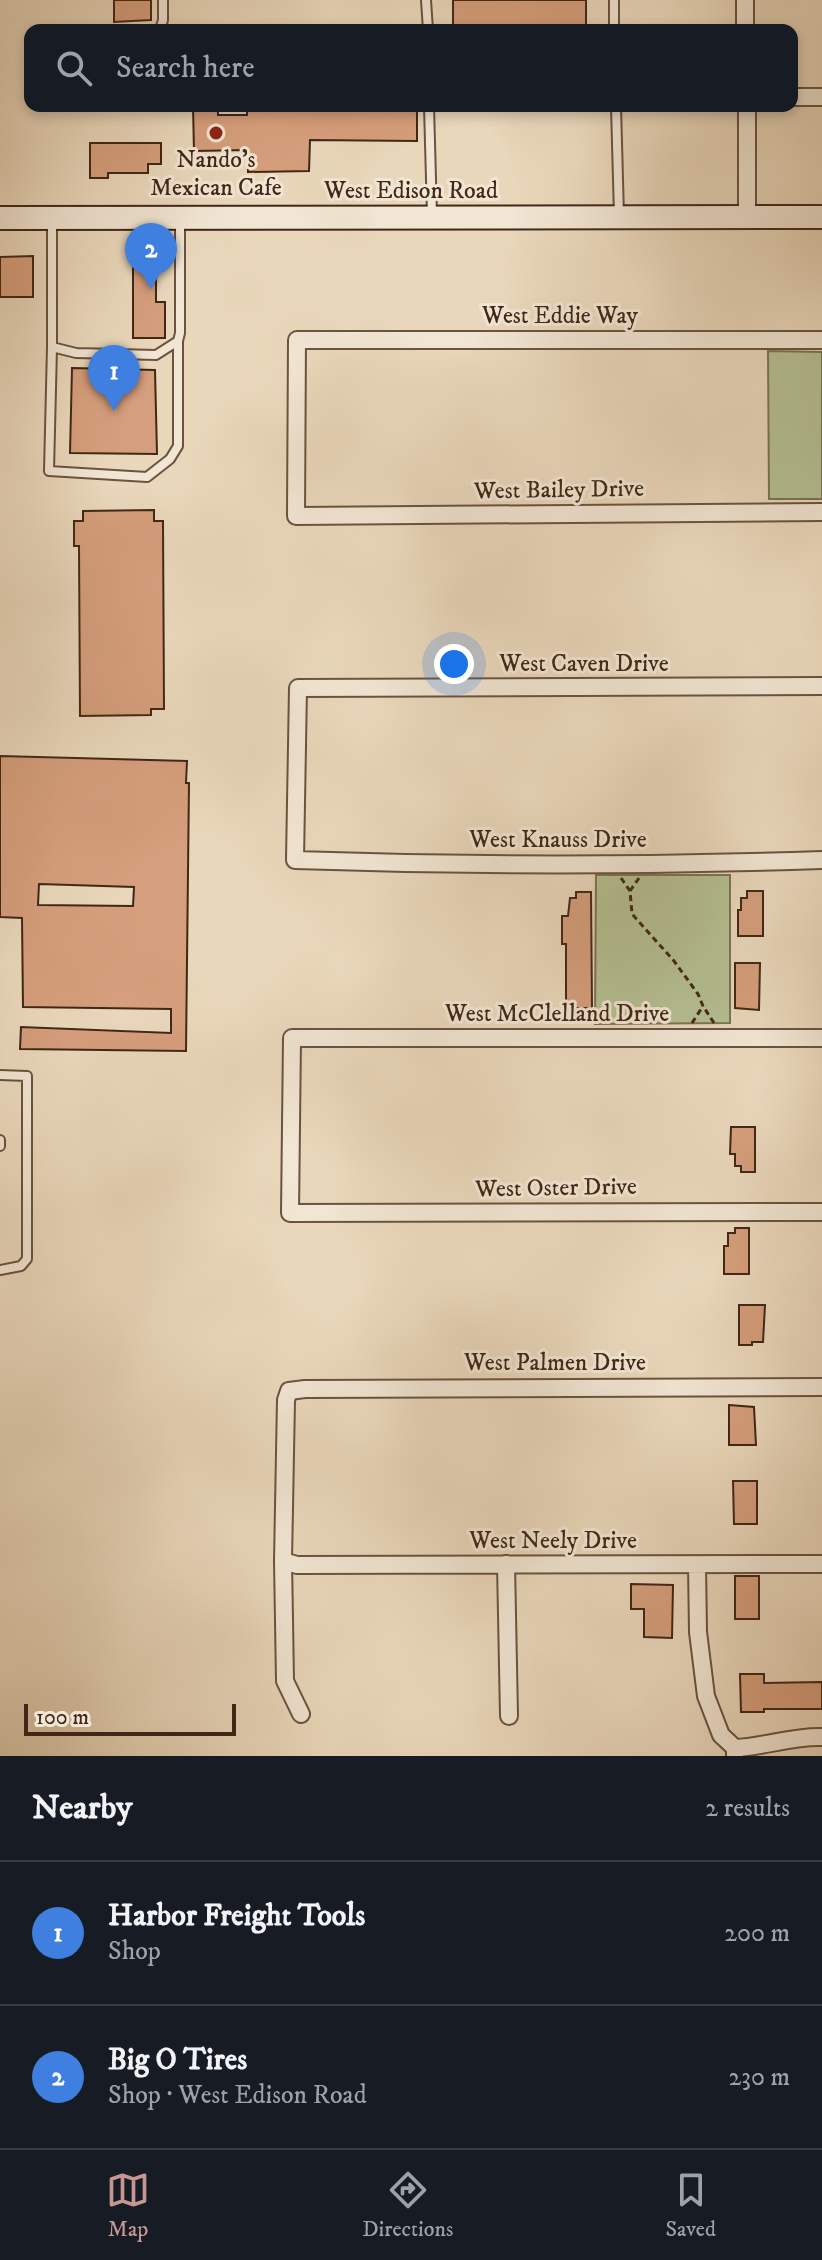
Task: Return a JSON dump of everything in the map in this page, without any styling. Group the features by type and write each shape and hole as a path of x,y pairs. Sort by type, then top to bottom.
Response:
{"street":[{"path":"745,0 745,24"},
{"path":"798,97 822,97"},
{"path":"747,112 747,216"},
{"name":"West Edison Road","path":"0,218 822,217"},
{"name":"West Eddie Way","path":"296,516 297,340 822,340"},
{"name":"West Bailey Drive","path":"296,516 822,512"},
{"name":"West Caven Drive","path":"295,860 298,688 822,686"},
{"name":"West Knauss Drive","path":"295,860 438,865 822,860"},
{"name":"West McClelland Drive","path":"290,1213 292,1038 822,1038"},
{"name":"West Oster Drive","path":"290,1213 822,1212"},
{"name":"West Palmen Drive","path":"283,1561 286,1400 289,1391 336,1388 822,1387"},
{"path":"283,1561 285,1681 301,1714"},
{"name":"West Neely Drive","path":"283,1561 297,1565 822,1564"},
{"path":"506,1564 509,1716"},
{"path":"697,1565 698,1632 706,1696 721,1735 735,1752 776,1741 822,1737"}],"lane":[{"path":"162,24 163,0"},
{"path":"426,0 428,24"},
{"path":"614,0 614,24"},
{"path":"429,112 432,216"},
{"path":"616,112 619,216"},
{"path":"52,217 49,471 147,477 170,459 178,446 180,217"},
{"path":"52,347 76,353 156,355 178,341"},
{"path":"0,1075 27,1076 27,1259 21,1266 0,1270"},
{"path":"0,1140 0,1146"}],"path":[{"path":"617,873 630,891 632,914 682,972 715,1025"}],"green space":[{"path":"768,351 822,352 822,499 769,499"},
{"path":"596,875 730,875 730,1023 595,1024"}],"building":[{"path":"114,0 151,0 151,20 114,22"},
{"path":"453,0 586,0 586,24 453,24"},
{"path":"193,112 247,115 247,112 417,112 417,141 310,140 309,171 248,172 248,150 194,151"},
{"path":"90,143 161,143 161,164 148,164 148,173 108,173 108,178 90,178"},
{"path":"133,254 156,254 156,302 165,302 165,338 133,338"},
{"path":"33,256 33,297 0,297 0,257"},
{"path":"72,368 155,370 157,454 70,453"},
{"path":"154,510 154,521 163,521 164,709 151,709 151,715 80,716 79,546 74,546 74,521 83,521 83,511"},
{"path":"0,756 187,761 186,1051 20,1049 21,1027 171,1033 171,1009 23,1007 22,918 0,917","holes":["39,884 134,887 133,906 38,905"]},
{"path":"747,891 763,891 763,936 738,936 738,910 741,910 741,898 747,898"},
{"path":"576,892 591,892 592,1008 566,1008 566,944 562,944 562,916 568,916 570,898 576,898"},
{"path":"735,963 760,963 759,1010 735,1008"},
{"path":"731,1127 755,1127 755,1172 741,1172 741,1166 735,1166 735,1154 730,1154"},
{"path":"735,1228 749,1228 749,1274 724,1274 724,1246 728,1246 728,1233 735,1233"},
{"path":"739,1305 765,1305 763,1342 739,1345"},
{"path":"729,1405 754,1407 756,1445 729,1445"},
{"path":"733,1481 757,1481 757,1524 734,1524"},
{"path":"735,1576 759,1576 759,1619 735,1619"},
{"path":"631,1584 673,1585 672,1638 644,1637 644,1609 631,1609"},
{"path":"740,1674 764,1674 764,1683 822,1682 822,1709 741,1712"}],"place":[{"name":"Nando's Mexican Cafe","path":"216,133"},
{"name":"Big O Tires","path":"151,289"},
{"name":"Harbor Freight Tools","path":"114,411"}]}
